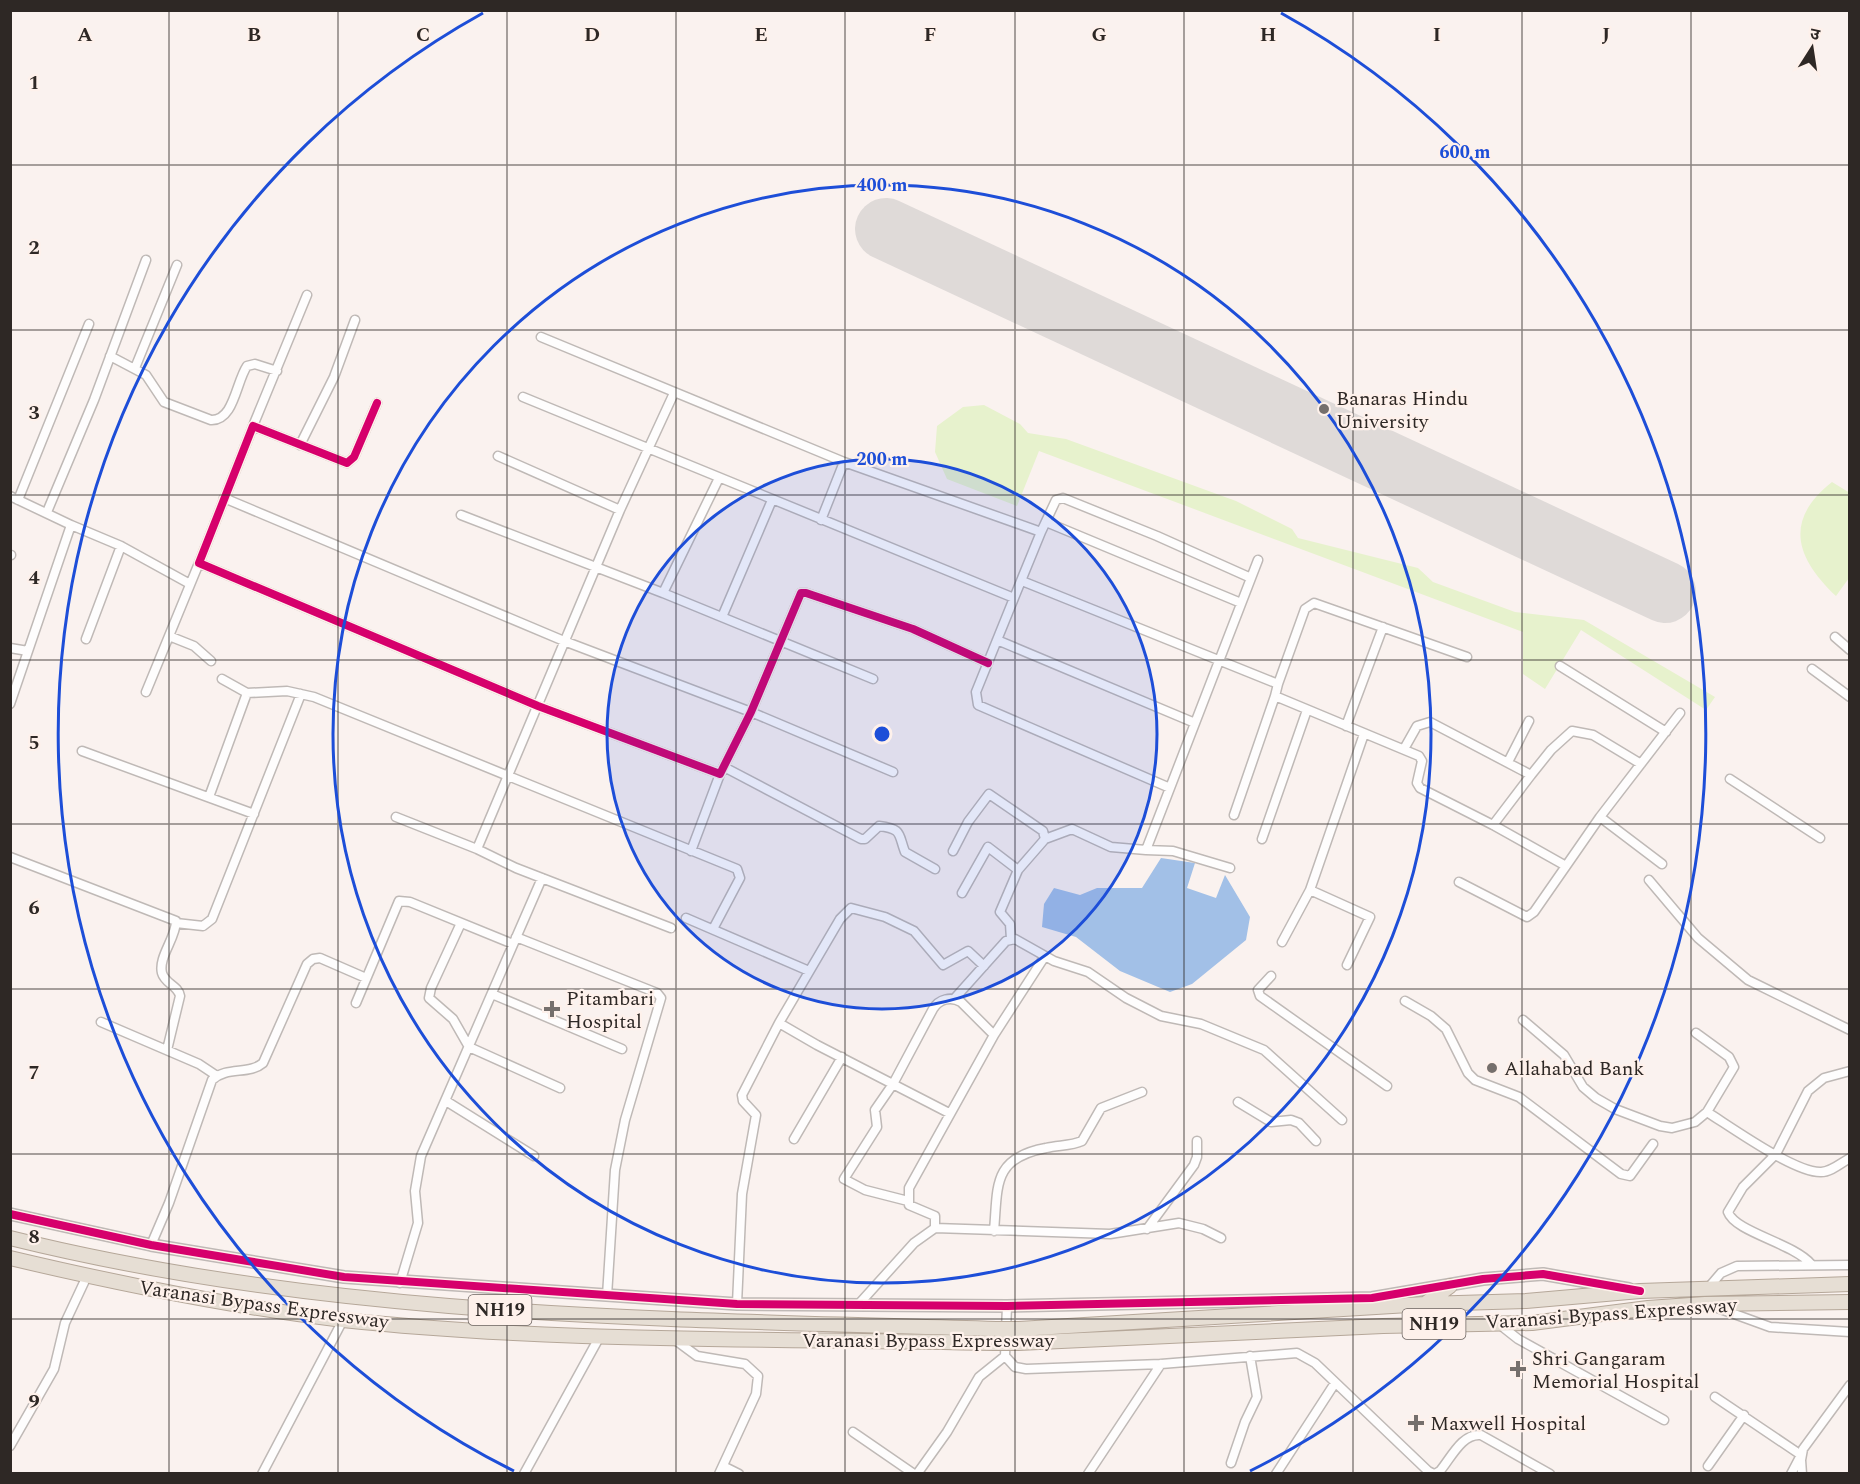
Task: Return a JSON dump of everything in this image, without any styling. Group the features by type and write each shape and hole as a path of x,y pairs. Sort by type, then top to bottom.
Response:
{"highway":[{"name":"Varanasi Bypass Expressway","path":"10,1238 159,1271 330,1296 481,1309 995,1336 1018,1343 1496,1322 1532,1323 1648,1308 1705,1304 1850,1302"},
{"name":"Varanasi Bypass Expressway","path":"10,1258 87,1276 343,1320 600,1336 995,1336 1019,1329 1425,1304 1526,1301 1709,1287 1850,1284"},
{"path":"1425,1304 1450,1286"}],"street":[{"path":"47,512 146,260"},
{"path":"135,368 177,265"},
{"path":"146,692 307,295"},
{"path":"300,445 334,377 355,320"},
{"path":"89,324 14,498 121,546 190,584"},
{"path":"541,337 844,462 1041,532"},
{"path":"110,356 151,379 164,402 218,420 226,415 247,366 255,364 277,371"},
{"path":"477,849 620,510 674,393"},
{"path":"523,397 1014,598"},
{"path":"253,426 340,462 351,461 377,403"},
{"path":"498,456 620,510"},
{"path":"821,520 844,462"},
{"path":"663,593 719,478"},
{"path":"224,498 564,640 751,711 894,772"},
{"path":"1170,788 978,705 976,692 1056,500 1063,498 1157,536 1251,578"},
{"path":"722,617 772,500"},
{"path":"460,515 663,593 873,679"},
{"path":"1046,522 1241,603"},
{"path":"10,704 71,525"},
{"path":"86,639 121,546"},
{"path":"1146,850 1258,560"},
{"path":"199,563 538,706 722,771 861,838 879,826 897,831 902,838 904,852 935,869"},
{"path":"1022,581 1278,684"},
{"path":"691,851 722,771 751,711 801,593 913,629 988,663"},
{"path":"1234,816 1278,684 1309,605 1314,603 1467,657"},
{"path":"1346,726 1383,627"},
{"path":"169,636 194,646 211,661"},
{"path":"1835,637 1850,650"},
{"path":"997,640 1195,723"},
{"path":"10,648 28,651"},
{"path":"1560,666 1666,732"},
{"path":"1812,669 1850,697"},
{"path":"222,680 247,693 271,690 301,694 691,851 740,873 740,878 713,930"},
{"path":"209,797 247,693"},
{"path":"10,857 171,917 176,923 199,926 208,924 301,694"},
{"path":"1275,696 1419,756 1422,761 1417,783 1420,789 1493,825 1566,866"},
{"path":"1262,839 1307,710"},
{"path":"1459,882 1527,917 1534,912 1600,817 1680,713"},
{"path":"1508,762 1529,721"},
{"path":"1404,749 1417,726 1430,722 1531,775"},
{"path":"1493,825 1564,736 1572,732 1593,735 1641,764"},
{"path":"1282,942 1310,890 1364,734"},
{"path":"82,751 254,814"},
{"path":"1730,779 1820,838"},
{"path":"953,851 968,822 988,794 1043,831 1045,839"},
{"path":"396,817 542,878 671,928"},
{"path":"1600,817 1662,864"},
{"path":"935,1228 934,1216 913,1207 908,1201 865,1190 844,1179 877,1127 875,1110 893,1084 936,1005 941,1001 955,998 1011,939 1010,924 1000,912 1018,870 1045,839 1071,829 1111,847 1173,851 1230,868"},
{"path":"962,893 988,848 1018,870"},
{"path":"400,1283 418,1223 415,1191 421,1156 542,878"},
{"path":"1649,880 1714,954 1748,980 1850,1030"},
{"path":"1310,890 1370,917 1347,965"},
{"path":"356,1003 399,901 411,902 461,923 657,993 661,998 625,1120 615,1170 607,1296"},
{"path":"737,1304 742,1194 756,1115 743,1101 742,1095 779,1023 840,919 851,908 885,917 914,931 943,965 968,951 984,966"},
{"path":"686,918 808,971"},
{"path":"167,1050 180,996 178,989 164,977 162,968 176,923"},
{"path":"461,923 429,994 434,1003 453,1019 469,1047 560,1088"},
{"path":"1011,939 1045,956 1088,972 1126,998 1161,1016 1201,1024 1264,1050 1342,1120"},
{"path":"908,1201 909,1188 949,1113 994,1035 1045,956"},
{"path":"151,1245 169,1203 205,1095 217,1076 233,1070 257,1068 263,1063 307,964 313,959 320,958 366,978"},
{"path":"1271,975 1258,990 1260,996 1387,1086"},
{"path":"492,994 622,1049"},
{"path":"955,998 994,1035"},
{"path":"1406,1001 1431,1016 1446,1029 1468,1073 1475,1080 1520,1097 1621,1174 1630,1176 1653,1144"},
{"path":"1523,1020 1564,1055 1584,1088 1615,1108 1672,1128 1695,1122 1707,1112 1732,1072 1733,1061 1696,1033"},
{"path":"101,1022 200,1064 217,1076"},
{"path":"779,1023 949,1113"},
{"path":"794,1139 842,1057"},
{"path":"1811,1264 1795,1249 1761,1236 1730,1217 1730,1207 1743,1187 1776,1154 1808,1091 1824,1078 1850,1071"},
{"path":"994,1231 999,1180 1013,1159 1034,1150 1082,1141 1101,1108 1142,1092"},
{"path":"446,1101 534,1156"},
{"path":"1238,1102 1271,1122 1291,1120 1299,1123 1316,1141"},
{"path":"1707,1112 1776,1154 1819,1172 1826,1172 1850,1158"},
{"path":"1147,1229 1194,1164 1197,1157 1197,1141"},
{"path":"10,1214 151,1245 344,1277 400,1283 737,1304 1007,1306 1362,1298 1483,1279 1543,1274 1640,1291"},
{"path":"858,1305 914,1243 935,1228 1103,1234 1179,1223 1203,1229 1221,1238"},
{"path":"1709,1287 1721,1273 1737,1266 1850,1265"},
{"path":"10,1446 54,1369 65,1323 87,1276"},
{"path":"1705,1304 1770,1327 1850,1332"},
{"path":"1007,1306 1005,1356 1015,1366 1026,1369 1161,1364 1297,1353 1316,1363 1428,1471 1435,1473 1440,1471 1464,1441 1475,1435 1481,1435 1550,1473"},
{"path":"262,1473 343,1320"},
{"path":"1496,1322 1518,1340 1664,1420"},
{"path":"524,1473 600,1336"},
{"path":"672,1336 697,1356 745,1364 758,1376 756,1394 721,1470 739,1473"},
{"path":"853,1432 916,1473 947,1432 979,1377 1005,1356"},
{"path":"1231,1462 1245,1422 1257,1397 1250,1356"},
{"path":"1088,1473 1161,1364"},
{"path":"1276,1473 1335,1383"},
{"path":"1791,1473 1801,1455 1849,1388"},
{"path":"1715,1397 1801,1455"},
{"path":"1708,1466 1744,1415"},
{"path":"1801,1455 1802,1473"}],"green space":[{"path":"984,405 1020,424 1028,433 1066,439 1236,501 1292,529 1298,538 1418,568 1433,582 1515,612 1584,620 1715,697 1706,710 1581,630 1545,689 1523,674 1523,632 1039,451 1017,506 947,479 935,452 937,426 963,407"},
{"path":"1832,482 1850,493 1849,578 1836,596 1811,567 1804,553 1801,539 1801,524 1807,510 1817,496"}],"water":[{"path":"1161,858 1195,863 1187,888 1216,898 1225,875 1250,917 1246,940 1192,984 1170,992 1120,971 1076,937 1042,927 1044,904 1054,888 1080,895 1097,888 1142,888"}],"runway":[{"path":"886,229 1665,592"}],"cycle path":[{"path":"377,403 354,457 347,463 253,426 199,563 538,706 720,774 751,712 801,593 913,629 988,663"},
{"path":"10,1214 151,1245 344,1277 737,1304 1007,1306 1372,1298 1483,1279 1543,1274 1640,1291"}],"place":[{"name":"Banaras Hindu University","path":"1324,409"},
{"name":"Pitambari Hospital","path":"552,1009"},
{"name":"Allahabad Bank","path":"1492,1068"},
{"name":"Shri Gangaram Memorial Hospital","path":"1518,1369"},
{"name":"Maxwell Hospital","path":"1416,1423"}]}
